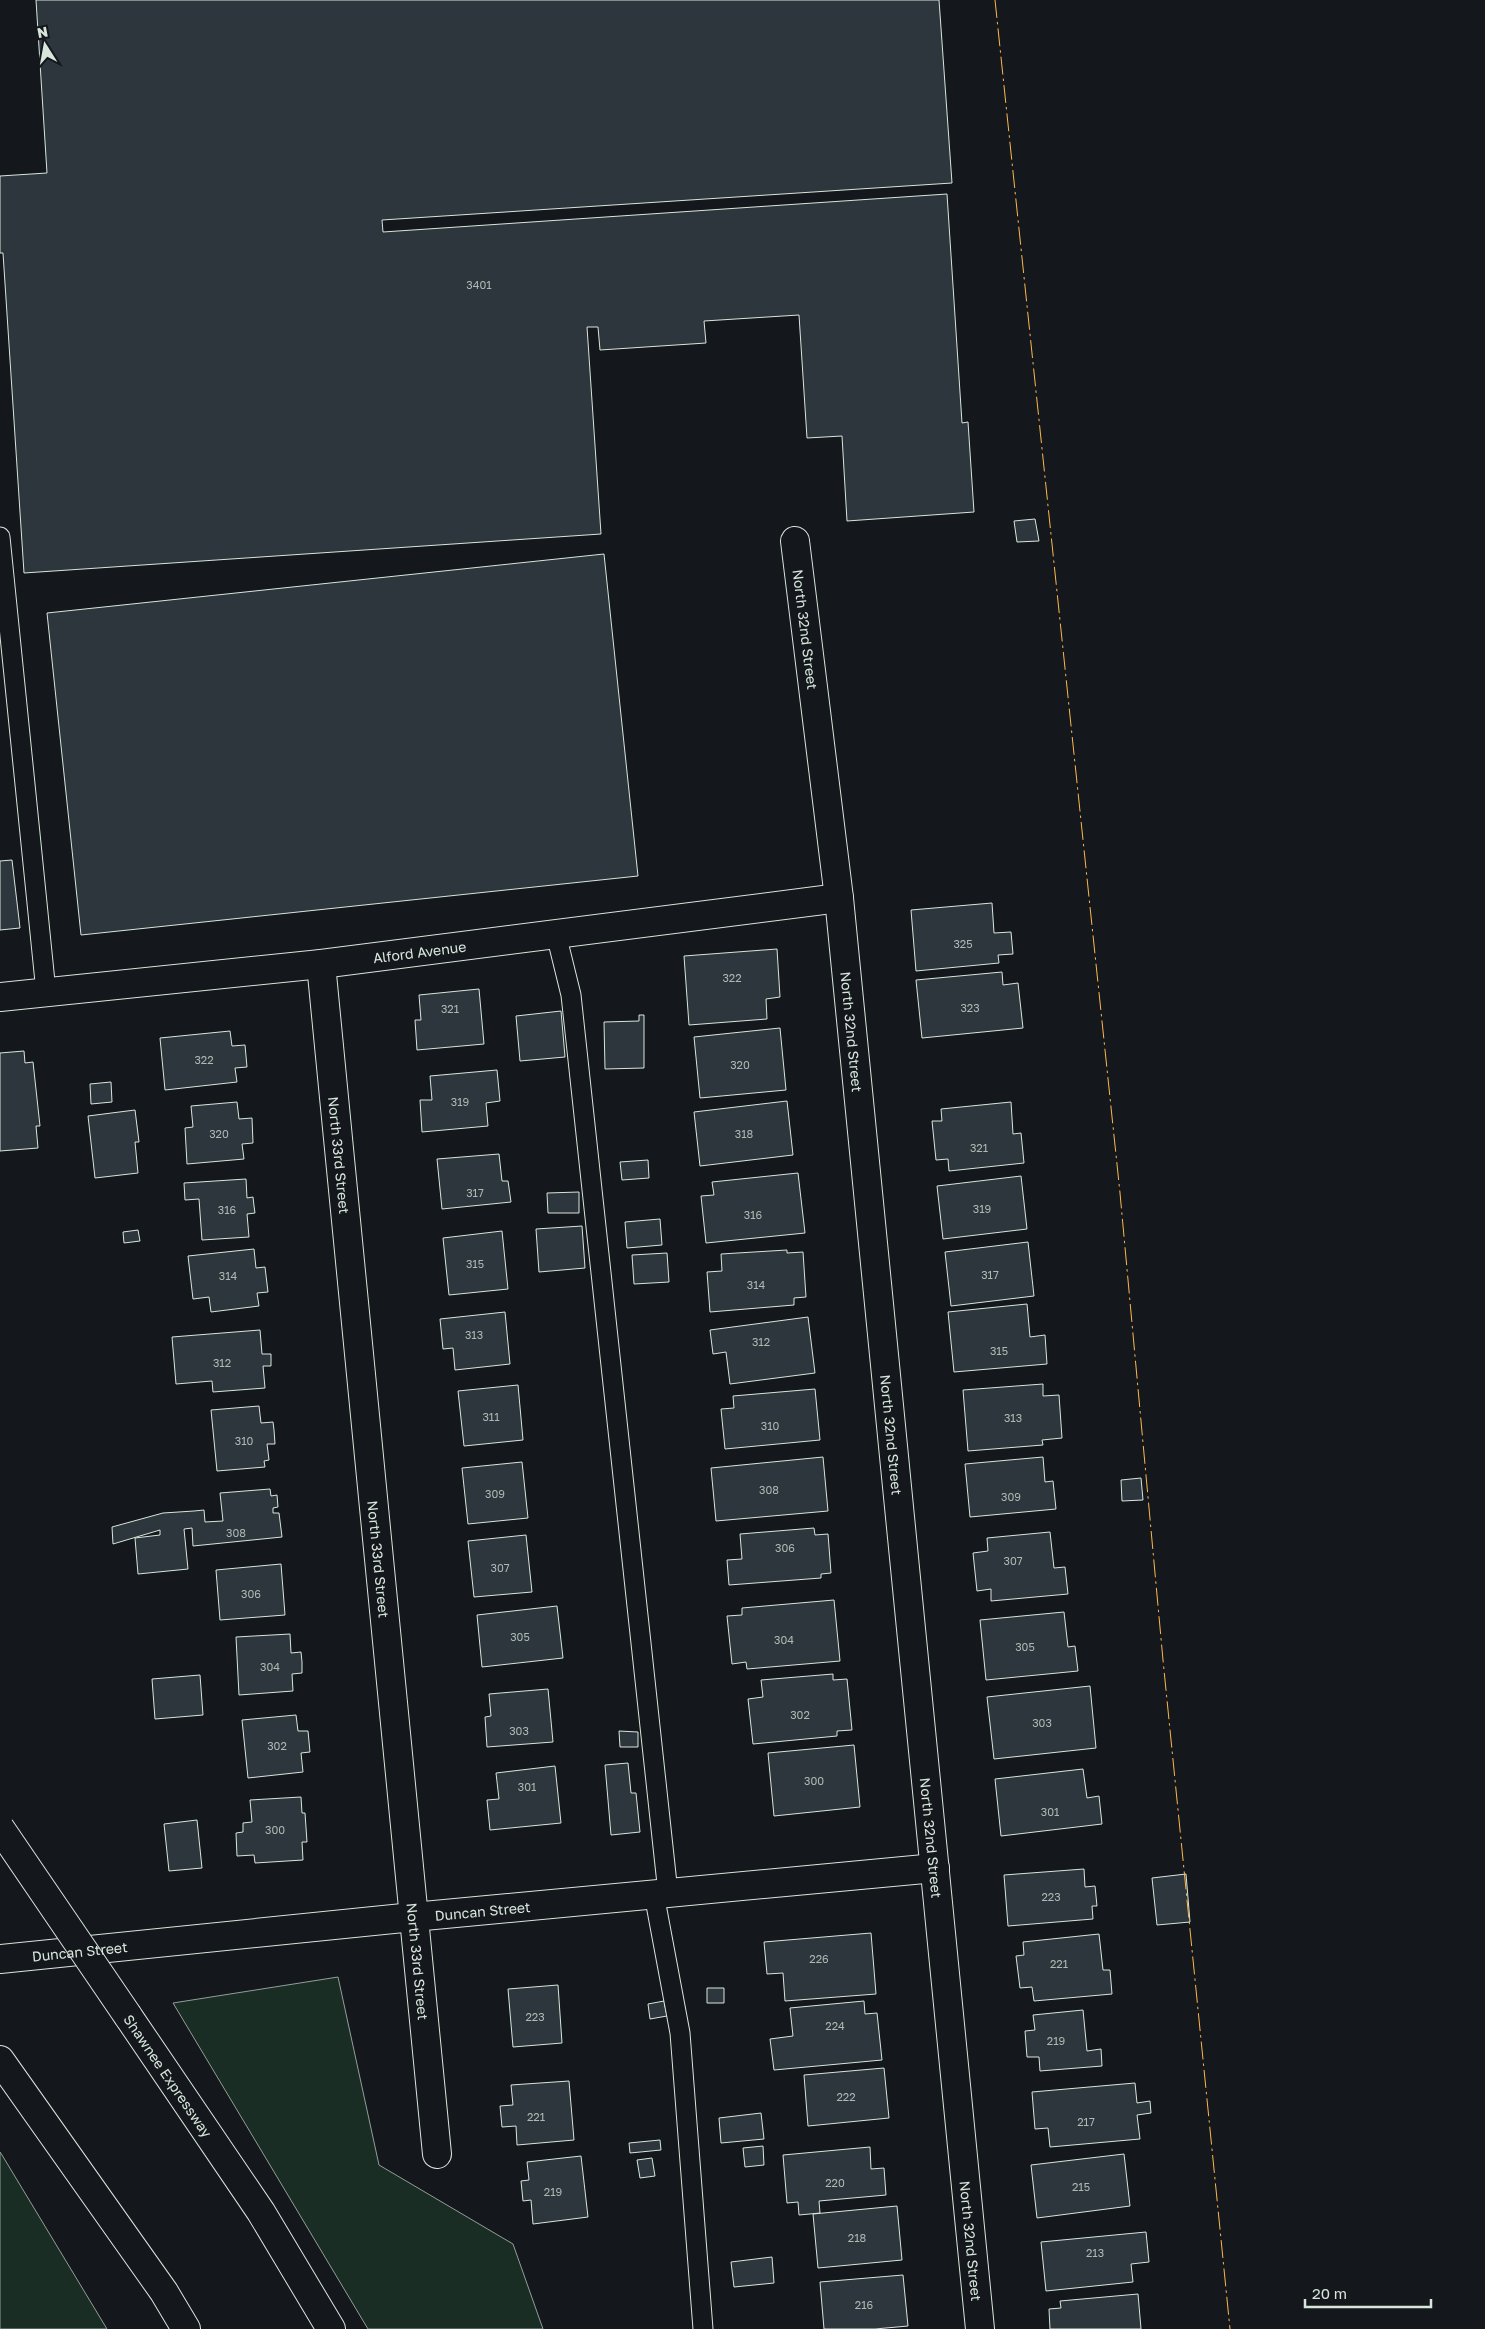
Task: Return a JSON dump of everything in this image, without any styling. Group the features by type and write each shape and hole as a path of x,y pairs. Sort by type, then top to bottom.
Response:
{"main road":[{"name":"North 32nd Street","path":"795,541 839,898 980,2329"},
{"name":"Alford Avenue","path":"0,997 321,964 839,898"},
{"name":"North 33rd Street","path":"321,964 413,1917 438,2154"},
{"name":"Shawnee Expressway","path":"0,1828 261,2212 331,2329"},
{"name":"Duncan Street","path":"0,1959 413,1917 935,1868"},
{"path":"0,2060 164,2292 186,2329"}],"lane":[{"path":"0,537 46,992"},
{"path":"556,934 571,994 661,1894 680,2033 703,2329"}],"green space":[{"path":"338,1977 379,2165 513,2244 543,2329 368,2329 173,2003"},
{"path":"0,2152 2,2155 107,2329 0,2329"}],"building":[{"path":"36,0 939,0 952,183 382,220 383,232 947,194 962,423 968,422 974,512 847,521 842,436 807,438 799,315 704,321 706,343 600,350 598,327 587,327 601,534 24,573 3,253 0,253 0,176 47,173"},
{"path":"1035,519 1039,541 1017,542 1014,521"},
{"path":"604,554 638,876 81,935 47,613"},
{"path":"12,860 20,928 0,930 0,861"},
{"path":"992,903 994,933 1011,932 1013,954 998,955 999,963 916,971 911,910"},
{"path":"777,949 780,997 766,999 767,1019 689,1025 684,956"},
{"path":"1002,972 1003,985 1018,983 1023,1028 922,1038 916,980"},
{"path":"479,989 484,1044 417,1050 415,1020 421,1020 419,995"},
{"path":"561,1011 565,1057 520,1061 516,1016"},
{"path":"639,1015 644,1015 644,1068 605,1069 604,1022 639,1021"},
{"path":"780,1028 786,1090 700,1098 694,1037"},
{"path":"230,1031 232,1046 245,1045 247,1067 235,1068 237,1082 165,1090 160,1038"},
{"path":"24,1051 25,1063 33,1062 40,1126 36,1126 38,1148 0,1151 0,1053"},
{"path":"497,1070 500,1101 486,1103 488,1126 422,1132 420,1100 432,1100 430,1076"},
{"path":"111,1082 112,1102 91,1104 90,1084"},
{"path":"787,1101 793,1155 700,1166 694,1112"},
{"path":"237,1102 239,1119 252,1118 253,1143 242,1144 244,1159 187,1164 185,1128 193,1127 191,1106"},
{"path":"1011,1102 1013,1134 1021,1133 1024,1163 949,1171 948,1159 936,1160 932,1121 942,1121 941,1109"},
{"path":"135,1110 139,1142 135,1142 138,1173 95,1178 88,1116"},
{"path":"499,1154 502,1181 508,1181 511,1202 442,1209 437,1159"},
{"path":"648,1160 649,1178 622,1180 620,1162"},
{"path":"798,1173 805,1233 706,1243 701,1196 714,1195 712,1182"},
{"path":"1021,1176 1027,1229 943,1239 937,1186"},
{"path":"246,1179 247,1198 253,1197 255,1213 247,1214 249,1237 202,1240 199,1199 185,1200 184,1183"},
{"path":"579,1192 579,1213 548,1213 547,1193"},
{"path":"660,1219 662,1245 627,1248 625,1222"},
{"path":"582,1226 585,1268 539,1272 536,1229"},
{"path":"138,1230 140,1241 124,1243 123,1232"},
{"path":"502,1231 508,1289 449,1295 443,1238"},
{"path":"1028,1242 1034,1296 951,1306 945,1252"},
{"path":"254,1249 256,1268 265,1267 268,1292 257,1293 259,1306 211,1312 209,1297 193,1299 188,1256"},
{"path":"787,1250 787,1253 803,1252 806,1297 794,1298 794,1305 710,1312 707,1272 722,1271 721,1254"},
{"path":"667,1253 669,1282 634,1284 632,1255"},
{"path":"1027,1304 1030,1337 1045,1335 1047,1364 954,1372 948,1312"},
{"path":"505,1312 510,1364 455,1370 453,1348 443,1349 440,1319"},
{"path":"808,1317 815,1373 730,1384 726,1352 713,1354 710,1330"},
{"path":"260,1330 262,1354 271,1354 271,1366 263,1366 265,1388 213,1392 212,1381 176,1384 172,1337"},
{"path":"1043,1384 1043,1396 1059,1395 1062,1438 1042,1440 1043,1445 968,1451 963,1390"},
{"path":"518,1385 523,1440 464,1446 458,1391"},
{"path":"815,1389 820,1440 725,1449 721,1409 734,1408 733,1396"},
{"path":"259,1406 261,1423 273,1422 274,1430 275,1444 267,1444 269,1460 264,1461 265,1467 217,1471 211,1410"},
{"path":"823,1457 828,1511 716,1521 711,1468"},
{"path":"1043,1457 1045,1482 1053,1481 1056,1509 970,1517 965,1464"},
{"path":"522,1462 528,1518 468,1524 462,1468"},
{"path":"1141,1478 1143,1500 1122,1501 1121,1480"},
{"path":"270,1489 271,1496 277,1495 278,1507 273,1508 273,1513 279,1513 282,1537 193,1546 192,1528 184,1529 188,1569 138,1574 135,1538 160,1535 160,1530 113,1544 112,1527 163,1513 204,1510 205,1522 223,1521 220,1493"},
{"path":"814,1528 815,1535 828,1534 831,1573 821,1574 821,1578 729,1585 727,1560 742,1559 740,1534"},
{"path":"1050,1532 1054,1568 1065,1567 1068,1594 991,1601 991,1589 977,1591 973,1553 988,1551 987,1538"},
{"path":"526,1535 532,1592 474,1597 468,1541"},
{"path":"281,1564 285,1615 220,1620 216,1570"},
{"path":"834,1600 840,1661 747,1669 746,1662 732,1664 727,1616 742,1615 742,1608"},
{"path":"557,1606 563,1658 482,1667 477,1615"},
{"path":"1064,1612 1068,1647 1075,1646 1078,1671 986,1680 980,1620"},
{"path":"290,1634 291,1653 301,1652 302,1662 302,1673 292,1674 293,1691 239,1695 236,1637"},
{"path":"833,1674 833,1680 847,1679 852,1730 837,1731 837,1736 753,1744 748,1699 763,1697 761,1680"},
{"path":"200,1675 203,1715 155,1719 152,1679"},
{"path":"1090,1686 1096,1748 994,1759 987,1697"},
{"path":"548,1689 553,1742 487,1747 485,1717 491,1716 489,1694"},
{"path":"296,1715 298,1731 308,1731 310,1752 301,1753 303,1772 248,1778 242,1720"},
{"path":"619,1731 638,1732 638,1747 620,1747"},
{"path":"854,1745 860,1807 774,1816 768,1753"},
{"path":"628,1763 631,1793 636,1793 640,1832 611,1835 605,1765"},
{"path":"555,1766 561,1823 490,1830 487,1800 499,1799 496,1773"},
{"path":"1083,1769 1087,1798 1099,1796 1102,1824 1001,1836 995,1779"},
{"path":"301,1797 302,1813 305,1813 307,1842 302,1842 303,1860 255,1863 254,1855 237,1856 236,1833 243,1832 243,1823 252,1822 250,1800"},
{"path":"197,1820 202,1868 169,1871 164,1824"},
{"path":"1084,1869 1085,1887 1095,1886 1097,1906 1092,1906 1093,1919 1008,1926 1004,1875"},
{"path":"1186,1874 1190,1922 1157,1925 1152,1878"},
{"path":"871,1933 876,1994 785,2001 783,1973 767,1974 764,1942"},
{"path":"1099,1934 1103,1970 1110,1970 1112,1994 1034,2001 1032,1987 1020,1988 1016,1956 1024,1955 1023,1942"},
{"path":"558,1985 562,2043 513,2047 508,1989"},
{"path":"707,1988 724,1988 724,2003 707,2003"},
{"path":"664,2001 667,2016 650,2019 648,2004"},
{"path":"864,2001 865,2014 877,2013 882,2060 774,2070 770,2039 793,2036 790,2008"},
{"path":"1083,2010 1087,2051 1101,2049 1102,2066 1040,2071 1039,2057 1027,2057 1025,2031 1035,2030 1033,2015"},
{"path":"884,2068 889,2118 808,2126 804,2075"},
{"path":"569,2081 574,2140 517,2145 516,2126 502,2127 500,2106 513,2105 511,2085"},
{"path":"1135,2083 1137,2103 1150,2101 1151,2113 1137,2115 1140,2139 1050,2147 1048,2128 1035,2129 1032,2092"},
{"path":"761,2113 764,2139 721,2143 719,2118"},
{"path":"660,2140 661,2150 630,2153 629,2143"},
{"path":"763,2146 764,2165 745,2167 743,2148"},
{"path":"870,2147 871,2169 884,2168 886,2195 819,2201 820,2213 799,2215 798,2202 787,2203 783,2155"},
{"path":"1124,2154 1130,2206 1037,2218 1031,2165"},
{"path":"581,2156 588,2217 533,2224 531,2200 523,2201 521,2181 529,2180 527,2162"},
{"path":"652,2158 655,2176 640,2178 637,2160"},
{"path":"897,2206 902,2260 818,2268 813,2214"},
{"path":"1146,2232 1149,2262 1131,2264 1133,2282 1046,2291 1041,2242"},
{"path":"772,2257 774,2283 734,2287 731,2262"},
{"path":"903,2275 908,2326 875,2329 824,2329 820,2282"},
{"path":"1138,2294 1141,2329 1050,2329 1049,2309 1061,2308 1060,2301"}],"power":[{"path":"995,0 1120,1193 1163,1660 1230,2329"}]}
